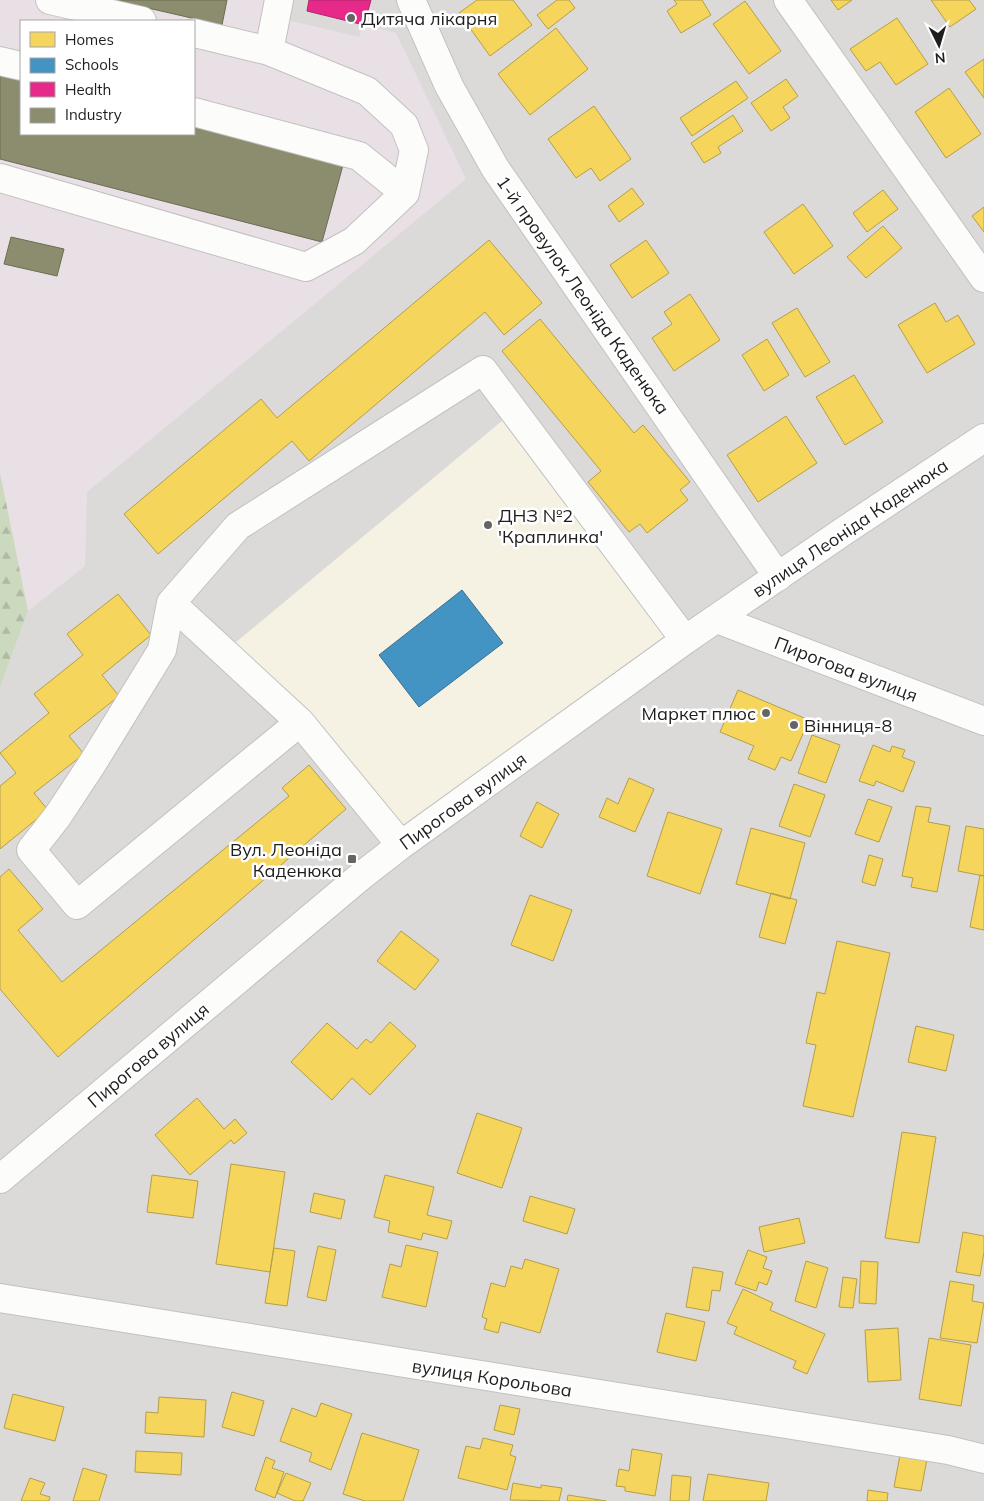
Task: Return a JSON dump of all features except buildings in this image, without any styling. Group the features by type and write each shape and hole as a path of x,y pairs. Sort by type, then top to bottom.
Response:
{"street":[{"path":"50,0 138,20"},
{"path":"270,51 279,0"},
{"name":"1-й провулок Леоніда Каденюка","path":"411,0 449,86 495,168 778,576"},
{"path":"788,0 984,278"},
{"path":"0,178 306,268 354,241 406,193 414,150 404,126 367,91 270,51 195,33"},
{"path":"0,61 20,66"},
{"path":"195,112 359,156 406,193"},
{"path":"300,722 77,905 31,850 57,817 92,764 162,650 171,603 238,526 484,370 684,640"},
{"name":"вулиця Леоніда Каденюка","path":"717,619 841,533 984,438"},
{"path":"171,603 300,722 401,845"},
{"name":"Пирогова вулиця","path":"0,1179 401,845 684,640 717,619 984,721"},
{"name":"вулиця Корольова","path":"0,1298 939,1448 984,1459"}],"shaded area":[{"path":"0,0 984,0 984,1501 0,1501 0,688 28,611 0,473"},
{"path":"0,0 290,0 287,20 359,37 364,25 396,33 466,179 87,492 85,566 28,611 0,473"},
{"name":"ДНЗ №2 'Краплинка'","path":"514,411 685,640 401,845 235,643"}],"green space":[{"path":"0,473 28,611 0,688"}],"place":[{"name":"Дитяча лікарня","path":"351,18"},
{"name":"ДНЗ №2 'Краплинка'","path":"488,525"},
{"name":"Маркет плюс","path":"766,713"},
{"name":"Вінниця-8","path":"794,725"},
{"name":"Вул. Леоніда Каденюка","path":"352,859"}]}
